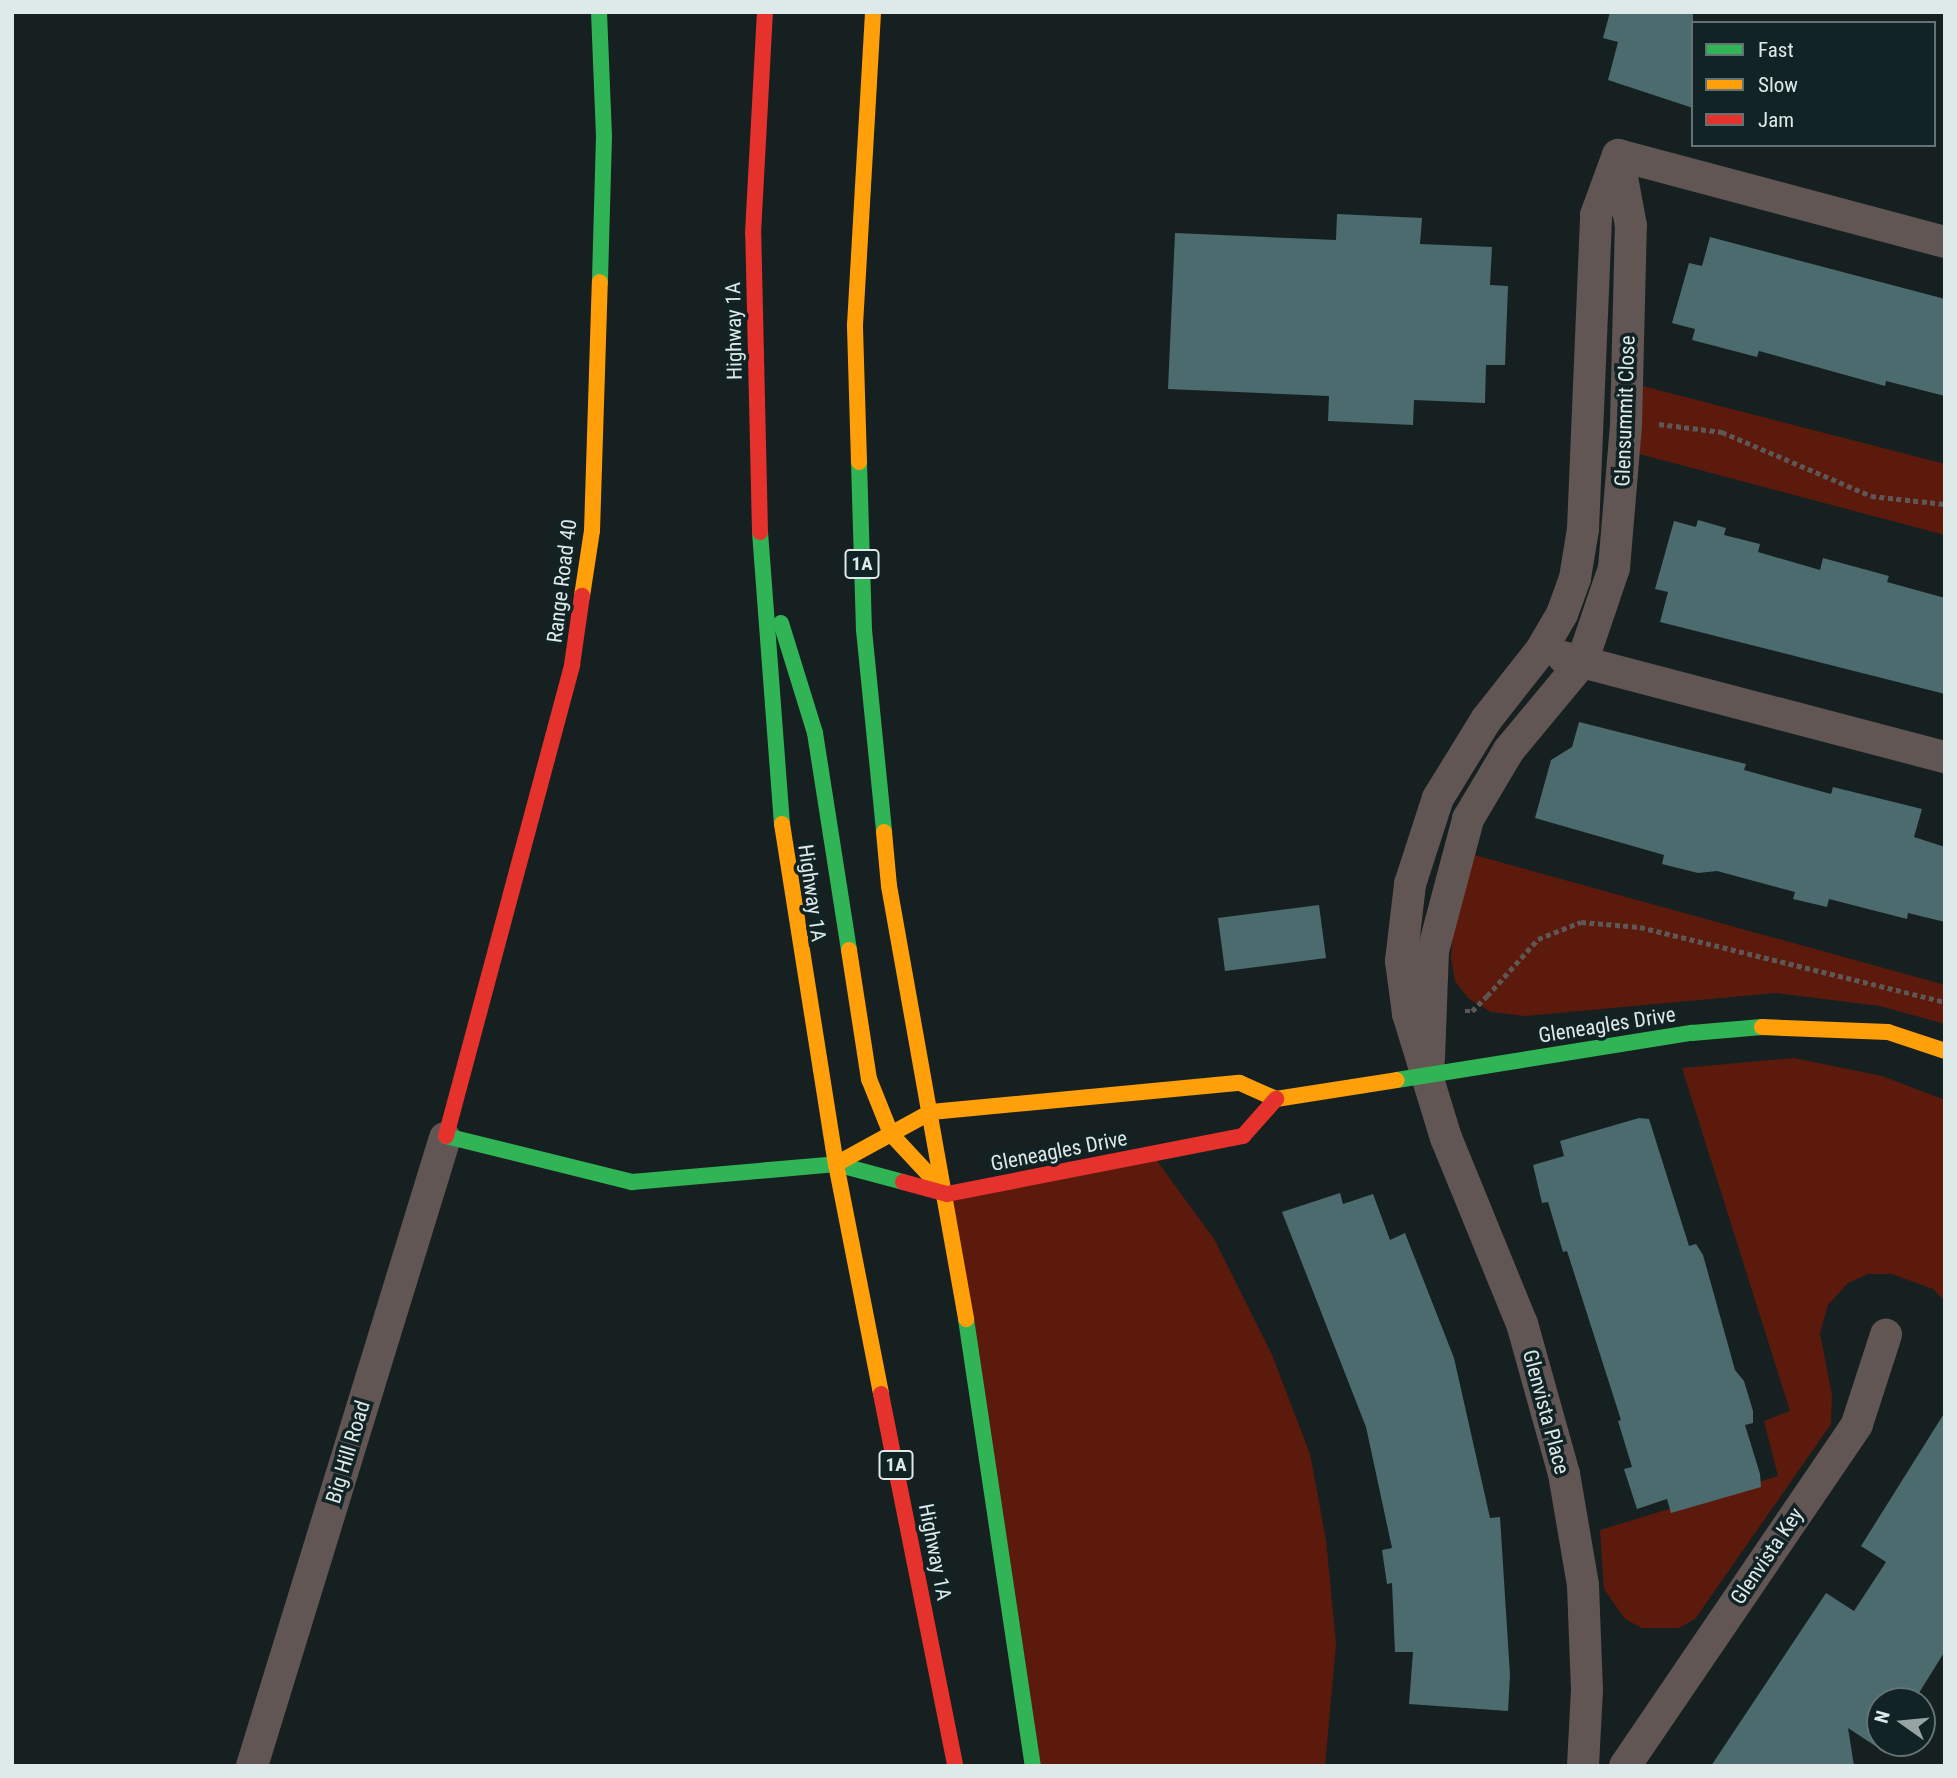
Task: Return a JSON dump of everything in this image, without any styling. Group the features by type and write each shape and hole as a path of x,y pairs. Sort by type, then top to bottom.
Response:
{"main road":[{"name":"Range Road 40","path":"445,1139 572,666 592,531 604,136 598,12"},
{"name":"Highway 1A","path":"765,12 753,233 760,554 786,869 836,1164 955,1766"},
{"name":"1A","path":"873,12 855,325 863,630 889,886 947,1194 1032,1766"},
{"path":"760,554 815,733 869,1079 891,1134 947,1194"},
{"name":"Gleneagles Drive","path":"836,1164 931,1112 1240,1083 1276,1099 1692,1032 1792,1025 1888,1032 1945,1051"},
{"name":"Gleneagles Drive","path":"445,1139 632,1182 836,1164 947,1194 1243,1136 1276,1099"}],"street":[{"path":"1618,155 1945,242"},
{"name":"Glensummit Close","path":"1428,1074 1433,1013 1433,951 1468,819 1509,750 1582,662 1614,568 1626,424 1631,226 1618,155"},
{"name":"Glensummit Close","path":"1428,1074 1408,1014 1401,961 1410,884 1444,786 1486,720 1541,650 1562,614 1575,578 1583,529 1596,215 1618,155"},
{"path":"1541,650 1945,757"},
{"name":"Glenvista Place","path":"1428,1074 1446,1138 1522,1324 1564,1474 1583,1585 1587,1690 1583,1766"},
{"name":"Big Hill Road","path":"252,1766 445,1139"},
{"name":"Glenvista Key","path":"1625,1766 1857,1424 1886,1335"}],"path":[{"path":"1626,424 1678,424 1722,432 1858,492 1945,504"},
{"path":"1433,1013 1472,1011 1538,939 1581,922 1640,927 1945,1002"}],"shaded area":[{"path":"1627,382 1945,464 1945,535 1624,450"},
{"path":"1471,854 1945,985 1945,1024 1880,1006 1775,993 1525,1016 1491,1012 1468,998 1455,981 1451,958 1454,916"},
{"path":"1794,1058 1882,1076 1945,1100 1945,1301 1933,1289 1892,1274 1868,1274 1848,1283 1828,1305 1820,1333 1832,1396 1831,1424 1695,1619 1679,1628 1642,1628 1625,1619 1604,1589 1600,1530 1778,1476 1764,1421 1790,1411 1682,1068"},
{"path":"1152,1154 1214,1239 1272,1355 1310,1454 1326,1540 1336,1644 1325,1766 1034,1766 947,1194"}],"building":[{"path":"1610,12 1693,12 1691,107 1608,80 1618,42 1603,38"},
{"path":"1337,214 1422,218 1420,244 1492,247 1490,285 1508,286 1505,365 1486,365 1485,403 1414,400 1413,425 1328,421 1329,396 1168,389 1175,233 1336,240"},
{"path":"1710,237 1945,299 1945,396 1886,381 1885,386 1759,351 1757,357 1692,340 1695,329 1672,323 1689,263 1702,266"},
{"path":"1698,520 1726,528 1724,535 1760,544 1758,552 1820,570 1823,558 1889,576 1887,582 1945,598 1945,694 1660,622 1668,592 1655,589 1674,521 1696,527"},
{"path":"1579,722 1746,764 1744,770 1831,794 1833,787 1922,809 1914,837 1945,847 1945,922 1908,913 1907,919 1829,899 1827,907 1793,899 1795,892 1717,871 1698,873 1662,864 1664,855 1535,818 1551,760 1572,747"},
{"path":"1319,905 1326,958 1225,971 1218,918"},
{"path":"1639,1118 1649,1119 1689,1246 1696,1244 1703,1255 1735,1370 1744,1381 1753,1411 1753,1423 1745,1425 1760,1474 1761,1487 1671,1513 1667,1499 1637,1509 1624,1469 1632,1467 1618,1421 1621,1420 1567,1251 1563,1252 1548,1202 1542,1203 1533,1165 1564,1156 1560,1141"},
{"path":"1340,1193 1343,1204 1373,1194 1390,1240 1405,1233 1454,1358 1490,1518 1500,1517 1510,1675 1508,1711 1409,1704 1413,1652 1395,1652 1392,1583 1387,1584 1382,1550 1392,1548 1366,1427 1282,1212"},
{"path":"1945,1412 1945,1651 1923,1687 1866,1687 1866,1740 1848,1728 1854,1766 1711,1766 1826,1593 1854,1611 1886,1562 1861,1546"}],"traffic: fast":[{"path":"599,12 604,136 600,282"},
{"path":"859,462 864,630 884,832"},
{"path":"760,532 782,824"},
{"path":"781,623 815,733 849,950"},
{"path":"1397,1080 1692,1033 1762,1027"},
{"path":"446,1136 632,1182 836,1164 903,1182"},
{"path":"966,1319 1033,1766"}],"traffic: slow":[{"path":"859,462 855,325 873,12"},
{"path":"582,596 592,531 600,282"},
{"path":"782,824 836,1164 881,1394"},
{"path":"884,832 889,886 966,1319"},
{"path":"849,950 869,1079 891,1134 947,1194"},
{"path":"1762,1027 1888,1032 1945,1051"},
{"path":"836,1164 931,1112 1240,1083 1276,1099 1397,1080"}],"traffic: jam":[{"path":"760,532 753,233 765,12"},
{"path":"446,1136 572,665 582,596"},
{"path":"903,1182 947,1194 1243,1136 1276,1099"},
{"path":"881,1394 955,1766"}]}
